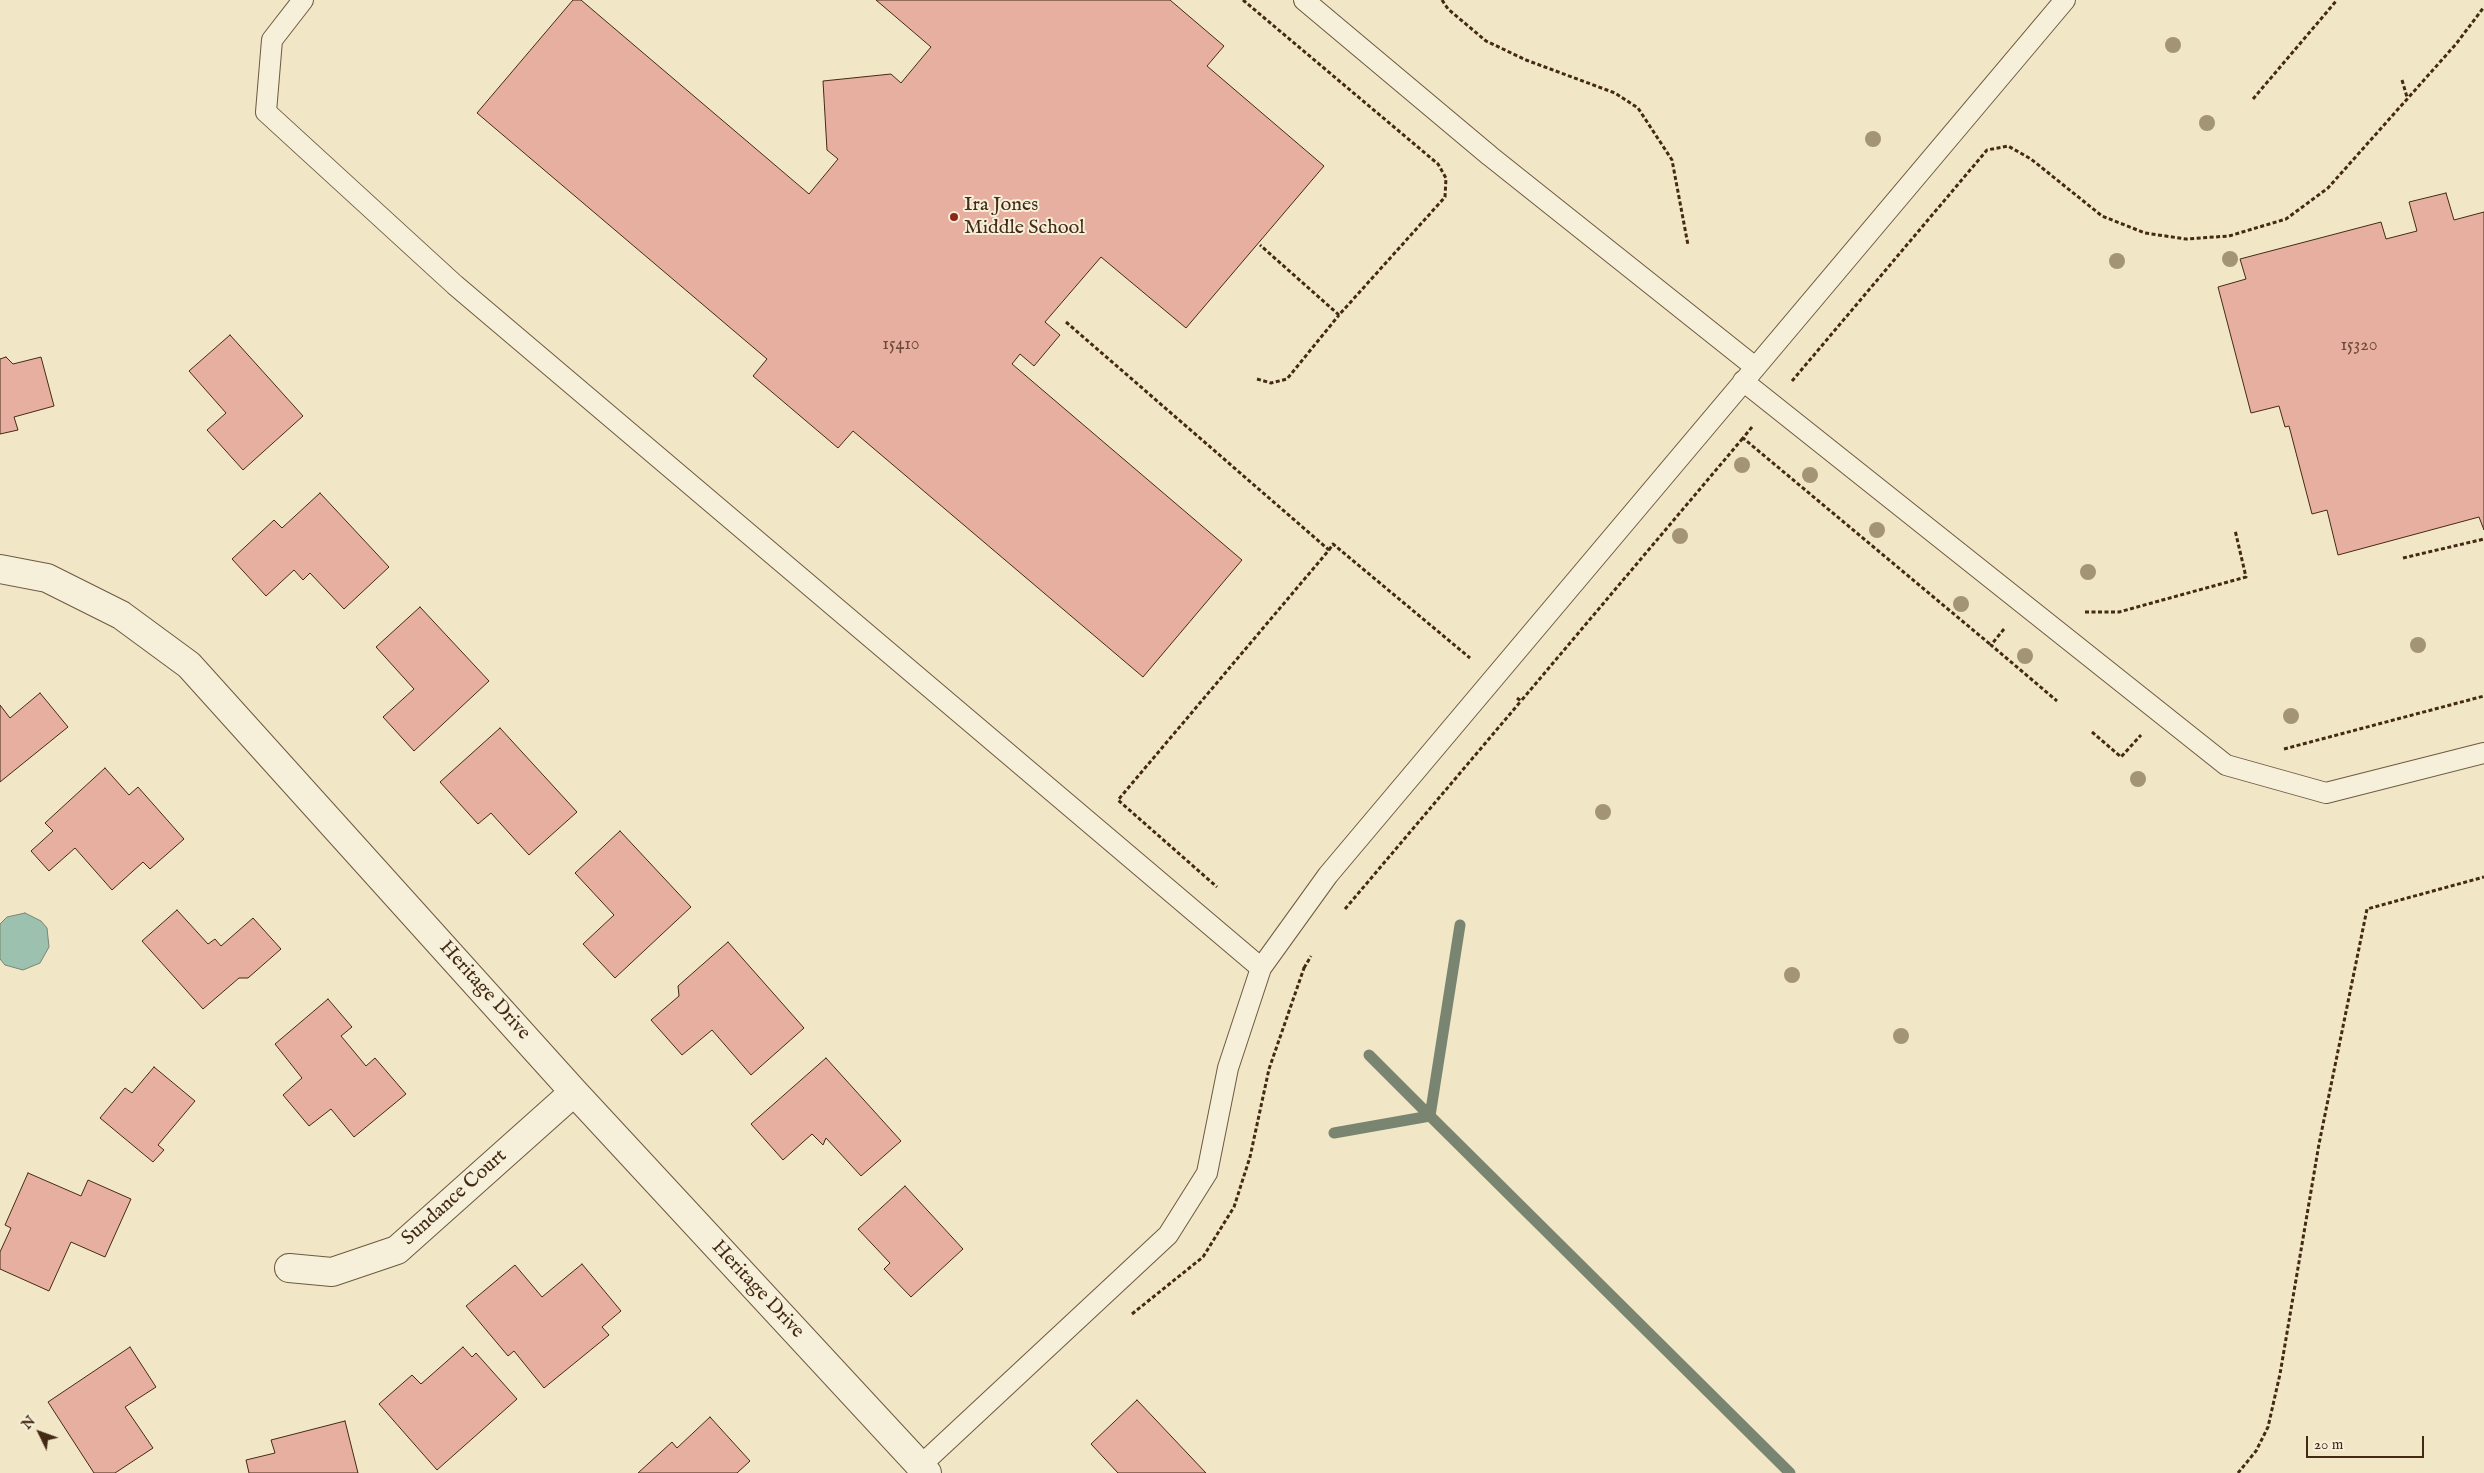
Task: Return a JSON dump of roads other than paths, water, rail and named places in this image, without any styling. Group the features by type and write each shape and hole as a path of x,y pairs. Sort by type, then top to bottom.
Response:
{"street":[{"name":"Heritage Drive","path":"0,570 47,578 121,616 188,665 920,1471"},
{"name":"Sundance Court","path":"289,1268 332,1272 397,1250 574,1092"}],"lane":[{"path":"303,0 272,40 266,112 455,285 1261,968"},
{"path":"1304,0 1749,374 1772,403 2226,765 2326,792 2484,753"},
{"path":"920,1471 1168,1235 1206,1173 1228,1068 1261,968 1328,874 2065,0"}],"waterway":[{"path":"1460,925 1430,1116 1790,1473"},
{"path":"1369,1055 1430,1116"},
{"path":"1334,1133 1430,1116"}],"place":[{"name":"Ira Jones Middle School","path":"954,217"}]}
